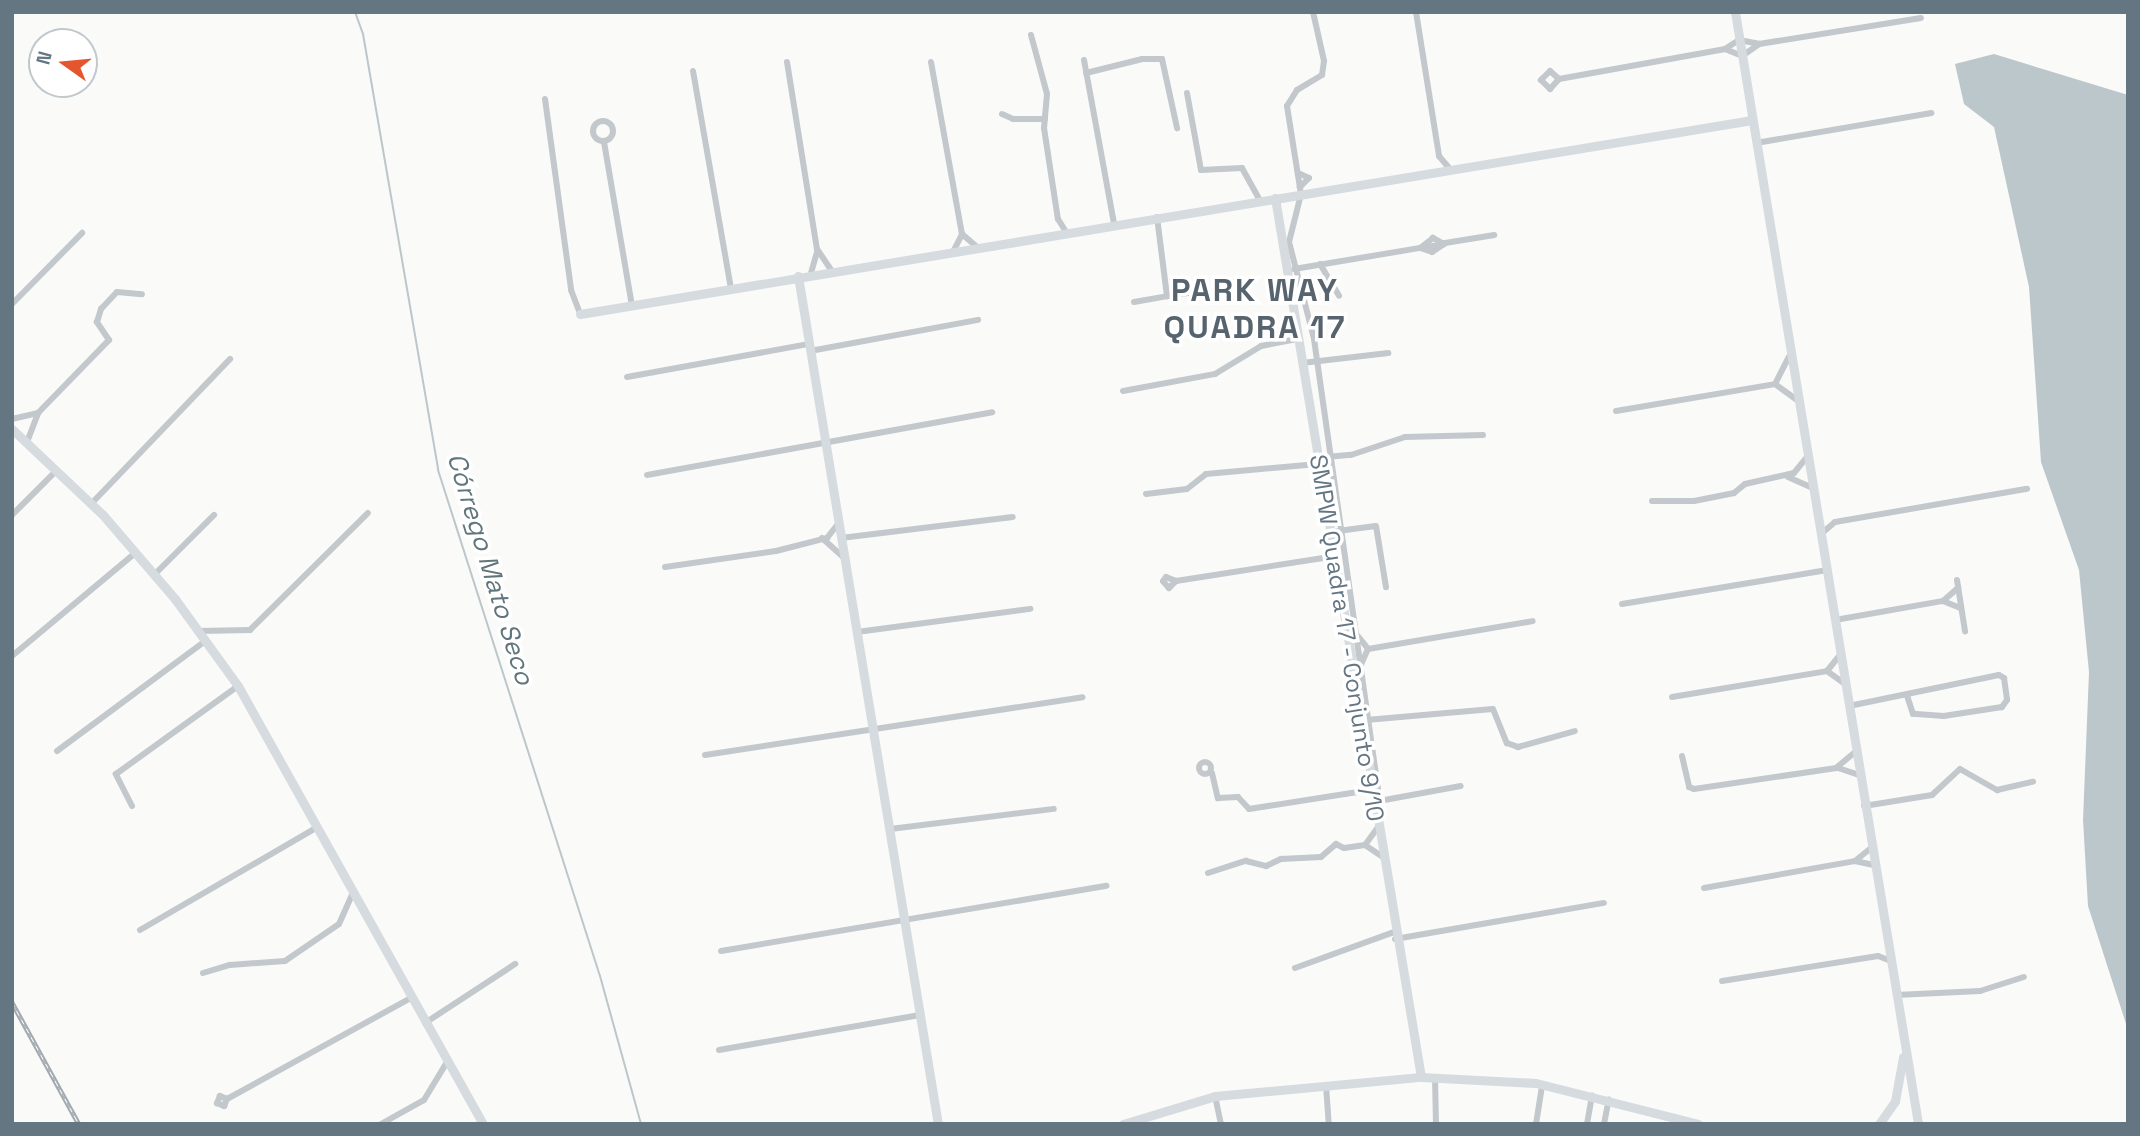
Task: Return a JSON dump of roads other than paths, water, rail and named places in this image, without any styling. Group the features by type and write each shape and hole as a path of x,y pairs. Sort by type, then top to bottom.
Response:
{"street":[{"path":"1313,12 1324,61 1322,75 1297,90 1287,106 1298,173 1309,178 1301,190 1289,242 1291,269 1317,361 1328,457 1354,599 1349,627 1359,669 1377,802 1461,786"},
{"path":"1416,12 1439,156 1433,172"},
{"path":"1735,12 1814,488 1858,775 1918,1124"},
{"path":"1559,79 1725,49 1739,40 1759,44 1921,18"},
{"path":"1031,35 1047,94 1045,118 1058,219 1054,234"},
{"path":"1742,56 1759,44"},
{"path":"1725,49 1742,56"},
{"path":"1086,73 1142,59 1162,59 1177,128"},
{"path":"1084,60 1114,224"},
{"path":"787,62 817,249 811,273"},
{"path":"931,62 962,234 954,250"},
{"path":"693,71 731,288"},
{"path":"1187,93 1201,170 1242,167 1260,201"},
{"path":"545,99 571,290 580,314 811,273 1260,201 1301,190 1433,172 1752,120"},
{"path":"1756,143 1931,113"},
{"path":"1002,114 1013,119 1045,118"},
{"path":"604,142 632,305"},
{"path":"1439,156 1450,169"},
{"name":"SMPW Quadra 17 - Conjunto 9/10","path":"1275,198 1291,269 1302,363 1336,566 1349,627 1354,681 1364,720 1371,790 1377,802 1382,857 1421,1077"},
{"path":"1157,217 1167,296"},
{"path":"1058,219 1066,232"},
{"path":"12,303 82,233"},
{"path":"962,234 976,247"},
{"path":"1291,269 1420,248 1432,252 1444,244 1494,235"},
{"path":"1420,248 1433,238 1444,244"},
{"path":"817,249 831,270"},
{"path":"1320,264 1339,296"},
{"path":"799,276 938,1124"},
{"path":"1134,302 1204,291"},
{"path":"27,443 38,413 110,340 97,322 101,309 117,292 142,295"},
{"path":"627,377 978,320"},
{"path":"1123,391 1215,374 1261,346 1298,338"},
{"path":"1302,363 1388,354"},
{"path":"1775,384 1790,355"},
{"path":"91,504 230,359"},
{"path":"1616,411 1775,384 1798,401"},
{"path":"647,475 992,412"},
{"path":"12,419 38,413"},
{"path":"12,429 91,504 135,553 238,686 482,1124"},
{"path":"1146,494 1187,489 1206,474 1318,461 1405,438 1483,435"},
{"path":"1786,477 1808,456"},
{"path":"12,515 56,471"},
{"path":"1653,502 1694,501 1734,494 1745,484 1786,477 1814,488"},
{"path":"1818,516 1835,522 2027,489"},
{"path":"198,631 250,630 368,513"},
{"path":"154,575 214,515"},
{"path":"841,538 1013,517"},
{"path":"1821,534 1835,522"},
{"path":"665,567 767,553 822,538 838,524"},
{"path":"1330,532 1376,526 1386,587"},
{"path":"822,538 844,558"},
{"path":"1323,558 1333,546"},
{"path":"12,656 135,553"},
{"path":"1176,581 1323,558 1336,566"},
{"path":"1622,604 1827,570"},
{"path":"1943,601 1957,584 1965,631"},
{"path":"1835,620 1943,601 1960,608"},
{"path":"857,632 1030,608"},
{"path":"1368,649 1532,621"},
{"path":"1349,627 1368,649"},
{"path":"57,751 205,641"},
{"path":"1354,681 1368,649"},
{"path":"1672,697 1827,671 1840,655"},
{"path":"1827,671 1845,684"},
{"path":"1849,706 1999,675 2004,678 2007,700 2001,707 1944,716 1913,714 1907,695"},
{"path":"132,806 116,774 238,686"},
{"path":"705,755 1083,697"},
{"path":"1364,720 1493,709 1507,743 1518,747 1575,731"},
{"path":"853,731 876,743"},
{"path":"1836,768 1856,752"},
{"path":"1682,756 1690,789 1836,768 1858,775"},
{"path":"1864,806 1932,795 1960,769 1997,790 2033,782"},
{"path":"1212,773 1218,798 1238,797 1249,809 1371,790"},
{"path":"1360,790 1370,779"},
{"path":"890,829 1054,809"},
{"path":"140,930 318,827"},
{"path":"1365,845 1378,827"},
{"path":"1208,873 1246,861 1266,866 1281,859 1321,856 1330,845 1365,845 1382,857"},
{"path":"1856,861 1871,848"},
{"path":"1704,888 1856,861 1874,865"},
{"path":"721,951 1107,886"},
{"path":"203,973 230,965 285,961 339,924 353,892"},
{"path":"1295,968 1383,939 1604,903"},
{"path":"1383,939 1396,939"},
{"path":"1878,956 1888,945"},
{"path":"1722,981 1878,956 1891,961"},
{"path":"425,1023 515,964"},
{"path":"1896,995 1980,991 2024,977"},
{"path":"227,1099 411,998"},
{"path":"719,1050 920,1015"},
{"path":"1879,1124 1898,1091 1904,1041"},
{"path":"381,1124 424,1100 447,1062"},
{"path":"1123,1124 1215,1096 1421,1077 1542,1085 1609,1099 1698,1124"},
{"path":"1435,1077 1436,1124"},
{"path":"1326,1085 1329,1124"},
{"path":"1536,1124 1542,1085"},
{"path":"1215,1096 1222,1124"},
{"path":"1587,1124 1592,1096"},
{"path":"1604,1124 1609,1099"}],"waterway":[{"name":"Córrego Mato Seco","path":"355,12 363,34 438,470 600,976 641,1124"}],"railway":[{"path":"12,1002 79,1124"}],"district":[{"name":"PARK WAY QUADRA 17","path":"1255,310"}]}
